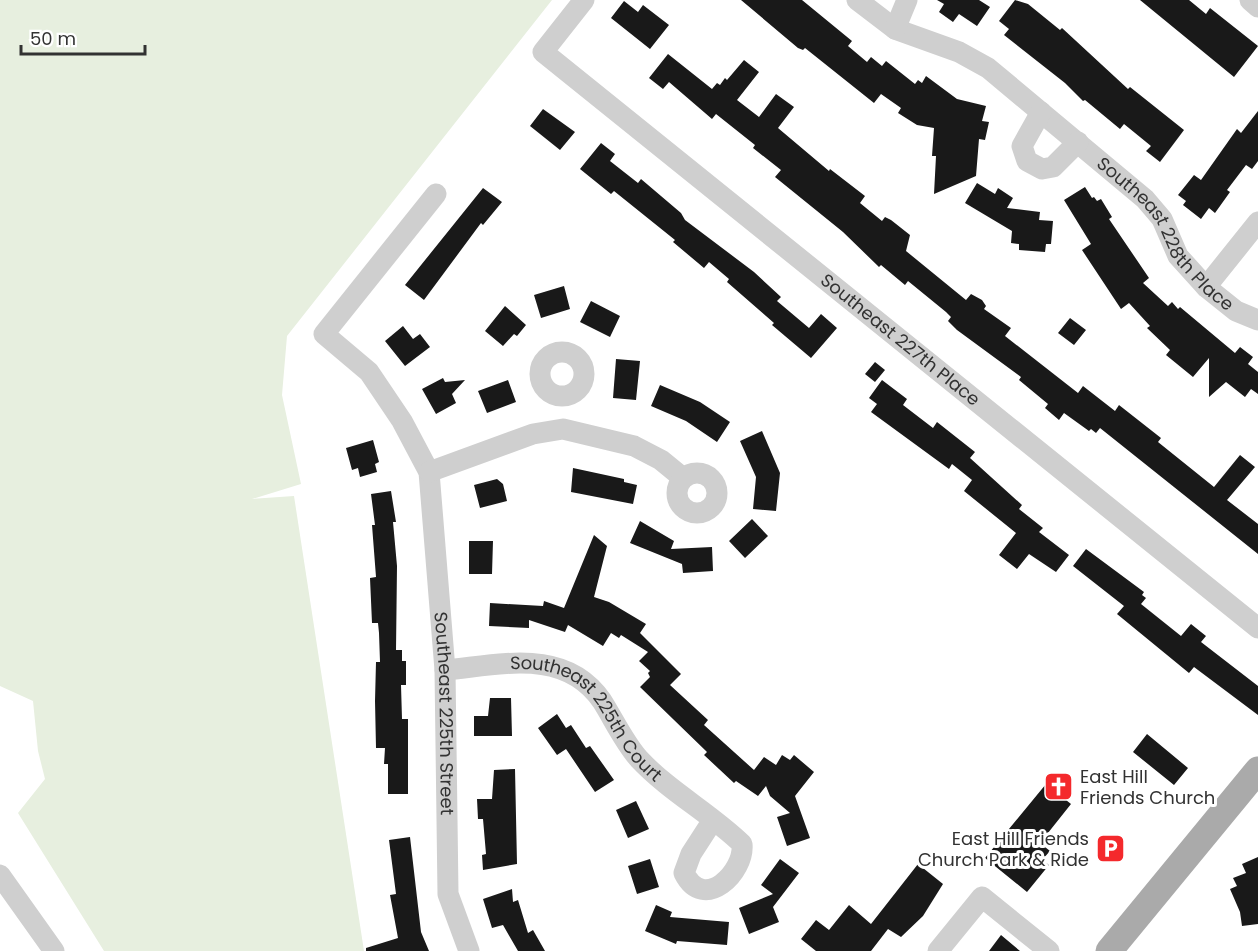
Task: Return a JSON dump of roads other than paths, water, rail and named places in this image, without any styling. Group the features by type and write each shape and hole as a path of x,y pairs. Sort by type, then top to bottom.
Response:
{"main road":[{"path":"1109,951 1258,770"}],"street":[{"name":"Southeast 227th Place","path":"584,0 543,52 1258,628"},
{"name":"Southeast 228th Place","path":"856,0 895,29 959,52 988,68 1145,199 1162,219 1178,256 1206,287 1236,311 1258,320"},
{"path":"895,29 907,0"},
{"path":"1250,0 1258,7"},
{"path":"1041,112 1022,146 1028,161 1042,169 1053,167 1078,142"},
{"path":"436,194 324,334 369,372 402,421 429,472 533,434 563,429 634,446 661,460 682,478"},
{"path":"1206,287 1258,222"},
{"path":"563,396 563,429"},
{"name":"Southeast 225th Street","path":"429,472 445,670 448,894 469,951"},
{"name":"Southeast 225th Court","path":"445,670 540,662 563,670 586,683 638,757 658,777 713,820"},
{"path":"3,884 54,951"},
{"path":"938,951 982,897 1049,951"}],"place":[{"name":"East Hill Friends Church","path":"1059,787"},
{"name":"East Hill Friends Church Park & Ride","path":"1110,849"}]}
